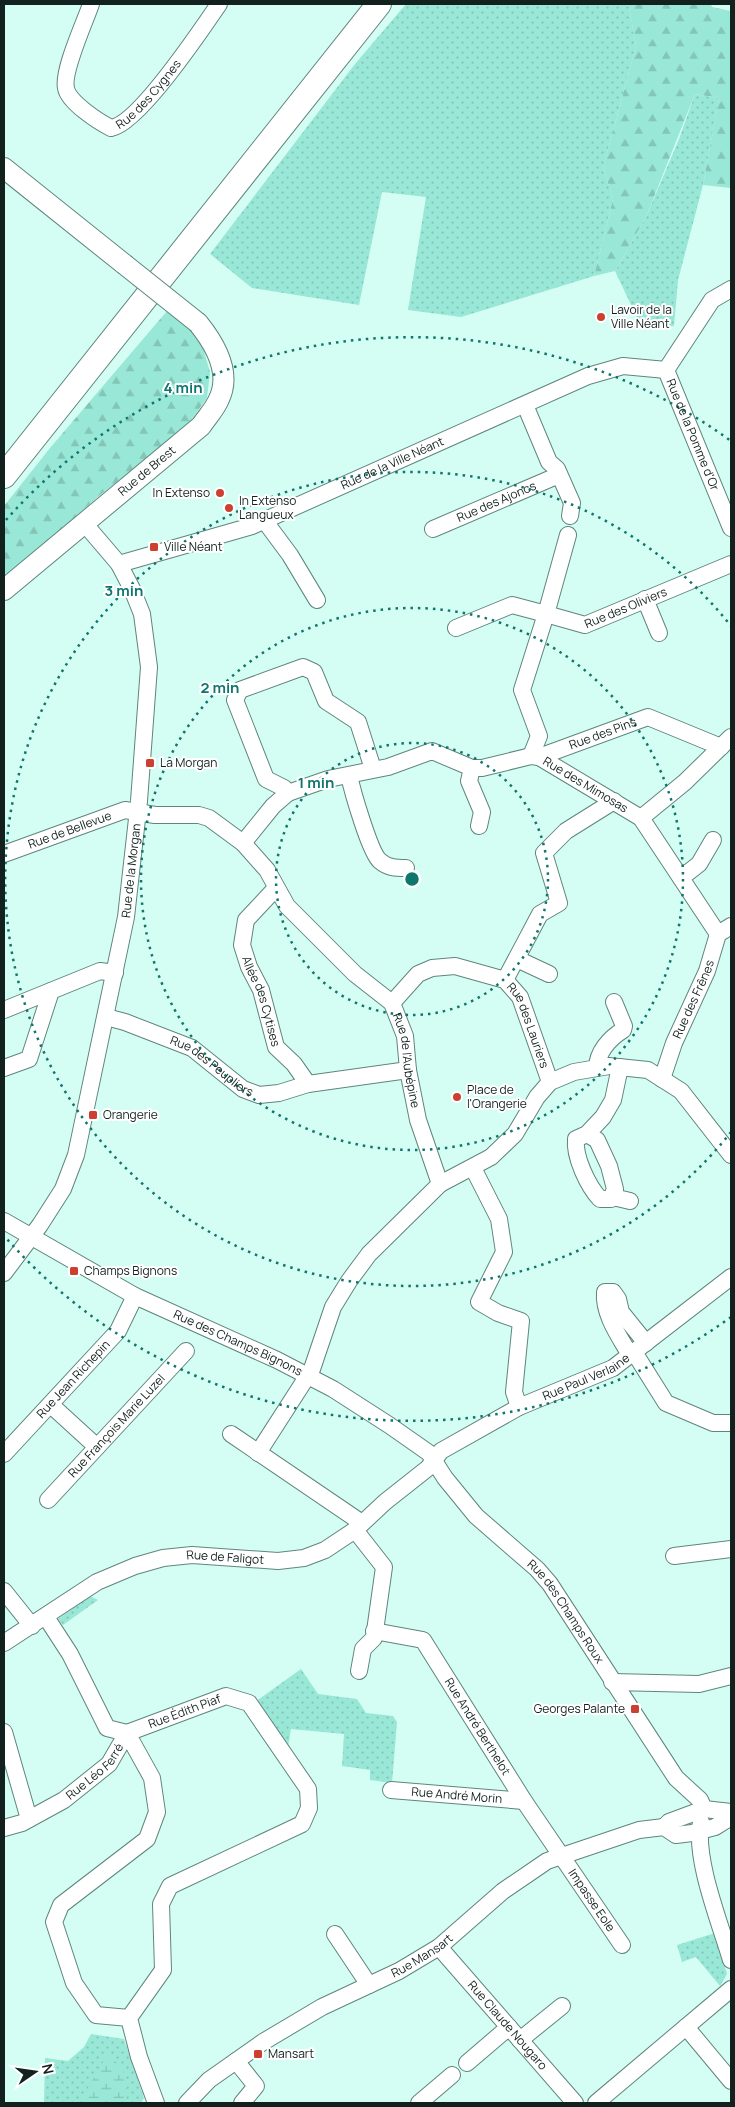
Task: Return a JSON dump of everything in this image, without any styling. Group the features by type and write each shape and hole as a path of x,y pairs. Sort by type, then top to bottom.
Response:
{"highway":[{"path":"4,453 361,4"},
{"path":"4,476 380,4"}],"main road":[{"name":"Rue de Brest","path":"4,168 198,323 212,341 220,359 223,378 220,398 201,426 4,590"}],"street":[{"name":"Rue des Cygnes","path":"91,4 70,62 65,88 69,98 111,128 120,127 156,90 219,4"},
{"path":"668,374 712,300 731,289"},
{"name":"Rue de la Ville Néant","path":"119,564 252,526 602,372 630,378 668,374"},
{"name":"Rue de la Pomme d'Or","path":"668,374 731,528"},
{"path":"525,406 549,462 557,469 572,503 570,516"},
{"name":"Rue des Ajoncs","path":"433,529 559,475"},
{"path":"264,520 290,556 317,600"},
{"name":"Rue de la Morgan","path":"4,1273 36,1231 63,1189 76,1155 126,917 138,811 147,706 147,642 142,614 119,564 84,522"},
{"path":"535,757 539,736 522,690 568,535"},
{"name":"Rue des Oliviers","path":"456,628 512,605 585,625 731,564"},
{"path":"645,599 658,633"},
{"path":"288,793 284,788 266,779 235,700 240,690 304,667 314,672 326,700 358,722 373,770"},
{"name":"Rue des Pins","path":"535,757 648,717 726,742"},
{"path":"641,818 685,782 726,742"},
{"path":"243,843 273,806 288,793 328,779 388,767 432,751 472,768 468,781 482,812 479,826"},
{"name":"Rue des Mimosas","path":"472,768 482,768 535,757 641,818 681,878 724,930"},
{"path":"349,775 354,800 378,860 392,868 406,868"},
{"path":"505,980 540,914 559,903 544,853 566,830 614,801"},
{"name":"Rue de Bellevue","path":"4,854 117,812 125,810 138,811"},
{"name":"Rue de l'Aubépine","path":"138,811 155,815 199,815 209,818 243,843 266,870 287,906 355,974 392,1002 405,1036 408,1070 418,1120 440,1184"},
{"path":"681,878 698,864 713,840"},
{"name":"Allée des Cytises","path":"276,888 246,920 242,946 249,967 261,990 276,1047 294,1064 308,1084"},
{"name":"Rue des Frênes","path":"662,1079 674,1043 724,930"},
{"path":"516,959 549,974"},
{"name":"Rue des Lauriers","path":"392,1002 418,974 432,968 455,966 505,980 520,997 550,1082"},
{"path":"4,1010 100,971 115,973"},
{"path":"4,1068 29,1059 51,991"},
{"path":"597,1068 597,1060 612,1037 623,1030 624,1026 614,1002"},
{"name":"Rue des Peupliers","path":"106,1016 192,1048 243,1089 260,1095 279,1093 308,1084 408,1070"},
{"path":"620,1067 613,1100 603,1117 587,1134 576,1139 575,1148 594,1193 600,1199 613,1197 630,1201"},
{"path":"258,1453 312,1370 334,1307 349,1281 369,1254 440,1184 492,1157 515,1134 537,1097 550,1082 574,1072 597,1068 620,1067 648,1070 681,1092 731,1155"},
{"path":"587,1134 597,1140 609,1166 615,1189 613,1197"},
{"path":"473,1168 499,1219 504,1252 479,1302 498,1313 521,1321 514,1392 518,1407"},
{"name":"Rue des Champs Bignons","path":"4,1221 36,1231 82,1268 135,1296 307,1375 333,1389 429,1453 435,1462"},
{"name":"Rue Paul Verlaine","path":"435,1462 441,1451 518,1407 613,1368 731,1277"},
{"name":"Rue Jean Richepin","path":"4,1454 118,1331 135,1296"},
{"path":"637,1350 666,1403 713,1423 731,1423"},
{"name":"Rue François Marie Luzel","path":"48,1500 186,1351"},
{"path":"50,1405 96,1447"},
{"path":"231,1434 359,1526 384,1568 374,1638 363,1650 359,1671"},
{"name":"Rue de Faligot","path":"4,1643 46,1617 96,1582 154,1560 192,1555 278,1561 304,1558 325,1550 359,1526 435,1462"},
{"name":"Rue des Champs Roux","path":"435,1462 445,1478 476,1516 537,1570 550,1584 676,1778 700,1800 704,1809"},
{"path":"674,1556 731,1549"},
{"path":"4,1591 32,1626"},
{"name":"Rue Léo Ferré","path":"4,1828 29,1819 64,1800 109,1764 128,1733 106,1728 70,1654 46,1617"},
{"name":"Rue André Berthelot","path":"374,1631 423,1640 524,1801 561,1856"},
{"path":"612,1682 699,1684 731,1676"},
{"name":"Rue Édith Piaf","path":"128,1733 226,1696 248,1703 308,1788 308,1808 302,1824 170,1886 161,1904 163,1970 129,2018"},
{"path":"4,1732 29,1819"},
{"path":"128,1733 152,1778 157,1812 148,1839 61,1905 54,1922 74,1983 96,2015 129,2018 139,2057 156,2103"},
{"name":"Rue des Champs Roux","path":"676,1778 687,1814 699,1832"},
{"name":"Rue André Morin","path":"391,1790 524,1801"},
{"path":"704,1809 699,1832 706,1876 731,1960"},
{"name":"Rue Mansart","path":"664,1827 669,1822 704,1809 731,1812"},
{"name":"Rue Mansart","path":"187,2103 209,2080 263,2042 322,2007 399,1971 439,1947 503,1891 547,1860 638,1830 664,1827 676,1834 716,1828 731,1816"},
{"name":"Impasse Eole","path":"561,1856 622,1945"},
{"path":"335,1934 369,1985"},
{"name":"Rue Claude Nougaro","path":"439,1947 575,2103"},
{"path":"596,2103 731,1989"},
{"path":"520,2040 562,2006"},
{"path":"467,2063 509,2027"},
{"path":"686,2027 731,2081"},
{"path":"236,2061 256,2086 247,2102"},
{"path":"419,2103 452,2075"}],"green space":[{"path":"406,4 626,4 629,7 636,46 603,168 613,199 594,276 461,317 408,310 426,197 382,192 359,305 252,288 210,254 355,64"},
{"path":"626,4 711,4 712,7 731,11 731,188 703,185 719,98 695,94 646,217 615,271 594,276 613,199 603,168 636,46 629,7"},
{"path":"695,94 719,98 703,185 678,280 674,326 643,330 615,271 646,217 679,139"},
{"path":"167,311 189,327 203,348 210,372 207,398 187,426 100,495 4,579 4,506 50,448"},
{"path":"90,1596 98,1600 63,1625 58,1619"},
{"path":"301,1669 318,1694 357,1699 366,1713 393,1716 397,1722 392,1783 370,1780 370,1770 342,1766 344,1734 291,1729 288,1747 255,1702"},
{"path":"715,1933 727,1974 720,1986 696,1957 682,1962 677,1945"},
{"path":"91,2034 124,2039 144,2098 141,2103 44,2103 45,2058 68,2061 84,2047"},
{"path":"108,2054 118,2065 125,2077 127,2090 124,2097 120,2103 79,2103"}],"place":[{"name":"Lavoir de la Ville Néant","path":"601,317"},
{"name":"In Extenso","path":"220,493"},
{"name":"In Extenso Langueux","path":"229,508"},
{"name":"Ville Néant","path":"154,547"},
{"name":"La Morgan","path":"150,763"},
{"name":"Place de l'Orangerie","path":"457,1097"},
{"name":"Orangerie","path":"93,1115"},
{"name":"Champs Bignons","path":"74,1271"},
{"name":"Georges Palante","path":"635,1709"},
{"name":"Mansart","path":"258,2054"}]}
